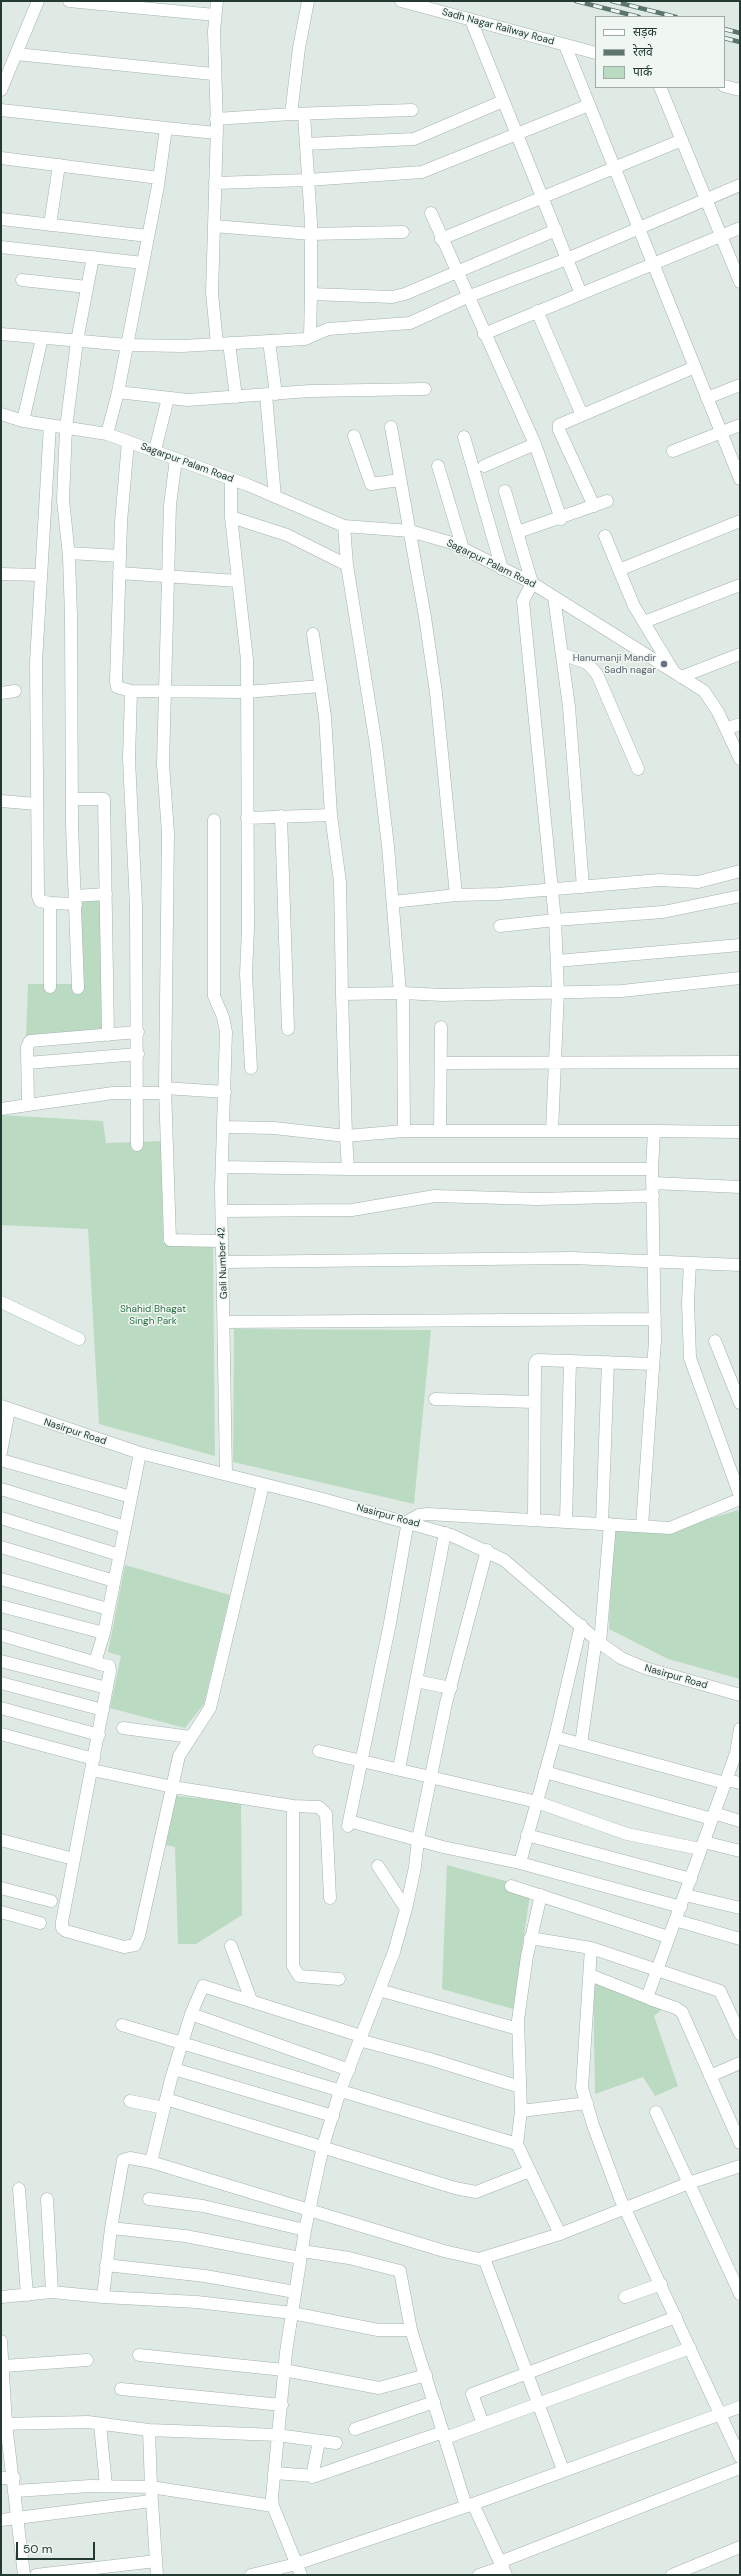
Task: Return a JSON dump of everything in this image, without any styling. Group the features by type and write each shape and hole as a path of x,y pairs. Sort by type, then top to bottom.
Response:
{"street":[{"path":"1,90 38,1"},
{"path":"68,1 215,15"},
{"path":"217,1 215,15 213,74 216,133 212,293 236,397"},
{"path":"291,114 299,48 308,1"},
{"name":"Sadh Nagar Railway Road","path":"401,1 595,53"},
{"path":"471,20 502,101 517,134 581,294"},
{"path":"565,45 740,480"},
{"path":"16,54 213,74"},
{"path":"725,86 740,90"},
{"path":"660,88 740,282"},
{"path":"306,144 410,140 502,101"},
{"path":"215,183 308,180 422,172 589,105"},
{"path":"1,110 216,133"},
{"path":"216,119 291,114 412,110"},
{"path":"304,114 311,234 310,337"},
{"path":"107,434 118,392 144,263 166,128"},
{"path":"441,239 615,169 682,140"},
{"path":"1,158 159,178"},
{"path":"50,225 59,165"},
{"path":"1,334 127,345 223,344 310,337 328,329 410,323 467,297 567,259 740,185"},
{"path":"431,213 456,273 535,444 561,519"},
{"path":"1,219 148,236"},
{"path":"214,226 311,234 402,232"},
{"path":"484,334 537,310 581,294 652,263 740,228"},
{"path":"311,294 398,296 556,230"},
{"path":"1,247 144,263"},
{"path":"78,988 72,799 71,617 69,553 63,500 66,428 77,341 93,257"},
{"path":"22,280 87,287"},
{"path":"537,310 582,415"},
{"path":"22,421 42,338"},
{"path":"270,341 275,497"},
{"path":"594,506 559,427 582,415 695,367"},
{"path":"707,398 740,385"},
{"path":"118,392 188,400 271,394 425,389"},
{"path":"155,450 168,398"},
{"name":"Sagarpur Palam Road","path":"1,414 22,421 107,434 231,478 344,526 410,531 452,543 532,583 704,691 718,712 740,759"},
{"path":"673,451 740,425"},
{"path":"50,426 36,662 38,896 40,901 50,903 106,894"},
{"path":"390,427 410,531 436,693 456,895"},
{"path":"354,436 371,484 400,480"},
{"path":"464,437 502,569"},
{"path":"128,442 119,573 117,687 130,691 165,690 246,692 321,686"},
{"path":"484,466 535,444"},
{"path":"176,459 170,505 163,764 168,833 165,1090 170,1240 221,1241"},
{"path":"438,466 463,549"},
{"path":"231,478 231,517 247,660 246,974 251,1068"},
{"path":"505,491 532,583 522,601 553,888 557,961 558,993 556,1062 552,1131"},
{"path":"518,532 561,519 607,501"},
{"path":"231,517 287,535 347,565"},
{"path":"619,570 740,522"},
{"path":"344,526 347,565 376,745 393,902 402,993 404,1131"},
{"path":"605,536 628,595 678,675 740,654"},
{"path":"69,553 120,556"},
{"path":"119,573 168,575 238,581"},
{"path":"1,574 41,575"},
{"path":"644,622 740,584"},
{"path":"554,597 569,707 583,887"},
{"path":"313,634 326,716 331,815 340,882 348,1170"},
{"path":"562,654 587,663 597,674 638,768"},
{"path":"1,693 15,691"},
{"path":"130,691 129,760 136,906 138,1032 137,1145"},
{"path":"726,729 740,724"},
{"path":"72,799 104,799 108,1035"},
{"path":"1,802 37,804"},
{"path":"247,818 331,815"},
{"path":"281,816 288,1029"},
{"name":"Gali Number 42","path":"214,820 214,996 225,1023 226,1052 221,1241 223,1262 226,1474"},
{"path":"393,902 456,895 498,894 553,888 583,887 659,880 698,882 740,872"},
{"path":"500,926 555,920 663,912 740,896"},
{"path":"50,903 50,987"},
{"path":"557,961 740,945"},
{"path":"342,994 402,993 442,995 622,991 740,978"},
{"path":"440,1131 441,1027"},
{"path":"28,1105 27,1047 30,1041 138,1032"},
{"path":"27,1063 138,1054"},
{"path":"441,1063 740,1062"},
{"path":"1,1108 113,1093 165,1090 225,1092"},
{"path":"224,1127 274,1128 346,1136 404,1131 740,1132"},
{"path":"642,1526 655,1319 652,1169 654,1131"},
{"path":"222,1167 348,1170 652,1169"},
{"path":"653,1183 740,1187"},
{"path":"222,1211 352,1210 435,1196 537,1199 653,1196"},
{"path":"223,1262 572,1258 740,1265"},
{"path":"690,1264 688,1302 690,1358 740,1496"},
{"path":"1,1302 79,1339"},
{"path":"224,1322 655,1319"},
{"path":"715,1341 740,1403"},
{"path":"534,1519 535,1361 653,1364"},
{"path":"566,1521 570,1361"},
{"path":"581,1744 598,1641 606,1524 608,1362"},
{"path":"435,1399 534,1402"},
{"path":"1,1452 5,1408"},
{"name":"Nasirpur Road","path":"5,1408 140,1453 408,1521 445,1533 487,1550 504,1560 598,1641 621,1658 645,1668 740,1695"},
{"path":"97,1663 96,1659 104,1633 140,1453"},
{"path":"1,1460 131,1498"},
{"path":"1,1635 110,1667 108,1688 62,1928 66,1931 124,1947 135,1945 139,1936 179,1756 210,1708 215,1692 263,1485"},
{"path":"1,1489 125,1528"},
{"path":"740,1499 670,1528 428,1514 419,1515 408,1521 348,1824 683,1901 740,1908"},
{"path":"1,1518 120,1555"},
{"path":"398,1769 445,1533"},
{"path":"1,1547 114,1581"},
{"path":"301,2575 273,2506 277,2435 282,2405 284,2370 305,2230 311,2211 323,2146 332,2116 360,2038 394,1952 406,1909 431,1776 451,1688 487,1550"},
{"path":"1,1579 108,1609"},
{"path":"1,1606 104,1633"},
{"path":"520,1863 555,1737 581,1625"},
{"path":"1,1661 108,1688"},
{"path":"416,1681 451,1688"},
{"path":"1,1683 103,1710"},
{"path":"1,1708 99,1735"},
{"path":"124,1728 191,1737"},
{"path":"648,1998 656,1968 683,1901 736,1753 740,1729"},
{"path":"1,1734 93,1764 173,1787 293,1806 319,1807 326,1814 330,1898"},
{"path":"555,1737 726,1781 740,1783"},
{"path":"319,1751 537,1802 627,1834 740,1851"},
{"path":"545,1772 713,1816 740,1821"},
{"path":"293,1806 293,1966 299,1976 339,1979"},
{"path":"527,1835 691,1879"},
{"path":"1,1840 66,1857"},
{"path":"378,1866 406,1909"},
{"path":"511,1886 541,1894 668,1937"},
{"path":"1,1888 51,1901"},
{"path":"541,1894 530,1938 518,2029 521,2111 517,2144 560,2234"},
{"path":"1,1912 40,1923"},
{"path":"675,1920 740,1939"},
{"path":"530,1938 591,1948 656,1968 720,1991 740,2034"},
{"path":"231,1946 251,2000"},
{"path":"591,1948 582,2088 586,2103 593,2126 625,2208 722,2414 740,2457"},
{"path":"590,1975 682,2012 740,2143"},
{"path":"152,2162 174,2069 191,2014 203,1986 251,2000 360,2038 520,2087"},
{"path":"379,1990 518,2029"},
{"path":"191,2014 349,2070"},
{"path":"122,2025 517,2144"},
{"path":"710,2076 740,2063"},
{"path":"174,2069 332,2116"},
{"path":"130,2100 165,2103 323,2146 455,2188 476,2192 530,2171"},
{"path":"521,2111 586,2103"},
{"path":"656,2112 740,2294"},
{"path":"103,2297 111,2228 123,2160 130,2158 152,2162 471,2258 484,2258 560,2234 689,2183 740,2166"},
{"path":"19,2189 27,2295"},
{"path":"47,2198 52,2292"},
{"path":"149,2199 203,2206 305,2230"},
{"path":"111,2228 185,2236 301,2255 349,2258 400,2272 411,2330 444,2435 470,2505 503,2568"},
{"path":"484,2258 564,2470"},
{"path":"106,2266 205,2276 295,2292"},
{"path":"624,2298 661,2284"},
{"path":"1,2297 52,2292 103,2297 197,2302 292,2313 378,2330 411,2330"},
{"path":"482,2424 472,2394 676,2317"},
{"path":"1,2341 4,2366 4,2424 16,2491 24,2575"},
{"path":"274,2473 312,2477 482,2424 690,2348"},
{"path":"139,2355 284,2370 378,2388 391,2387 426,2375"},
{"path":"4,2366 88,2360"},
{"path":"121,2389 282,2405"},
{"path":"355,2429 434,2402"},
{"path":"250,2575 296,2564 470,2505 740,2407"},
{"path":"4,2424 100,2424 150,2430 277,2435 336,2443"},
{"path":"100,2424 106,2486"},
{"path":"150,2430 151,2488 157,2575"},
{"path":"312,2477 319,2441"},
{"path":"479,2575 503,2568 740,2468"},
{"path":"1,2478 14,2478"},
{"path":"16,2491 106,2486 151,2488 273,2506"},
{"path":"1,2520 152,2501"},
{"path":"672,2575 740,2547"},
{"path":"36,2575 156,2562"}],"green space":[{"path":"105,896 102,1034 26,1037 28,984 81,984 77,898"},
{"name":"Shahid Bhagat Singh Park","path":"1,1115 103,1121 106,1143 162,1141 163,1243 213,1243 215,1456 99,1424 88,1229 1,1225"},
{"path":"234,1329 431,1330 414,1504 233,1462"},
{"path":"738,1510 740,1516 740,1679 668,1659 609,1629 613,1530 670,1531"},
{"path":"125,1565 230,1595 204,1704 185,1728 110,1708 121,1656 108,1652"},
{"path":"176,1796 241,1803 242,1915 196,1944 178,1944 175,1847 166,1845"},
{"path":"447,1865 531,1888 513,2009 442,1989"},
{"path":"593,1980 665,2007 654,2016 678,2086 655,2096 643,2077 595,2094"}],"railway":[{"path":"576,1 635,16"},
{"path":"612,1 672,16"},
{"path":"725,29 740,33"},
{"path":"725,38 740,42"}],"place":[{"name":"Hanumanji Mandir Sadh nagar","path":"664,664"}]}
